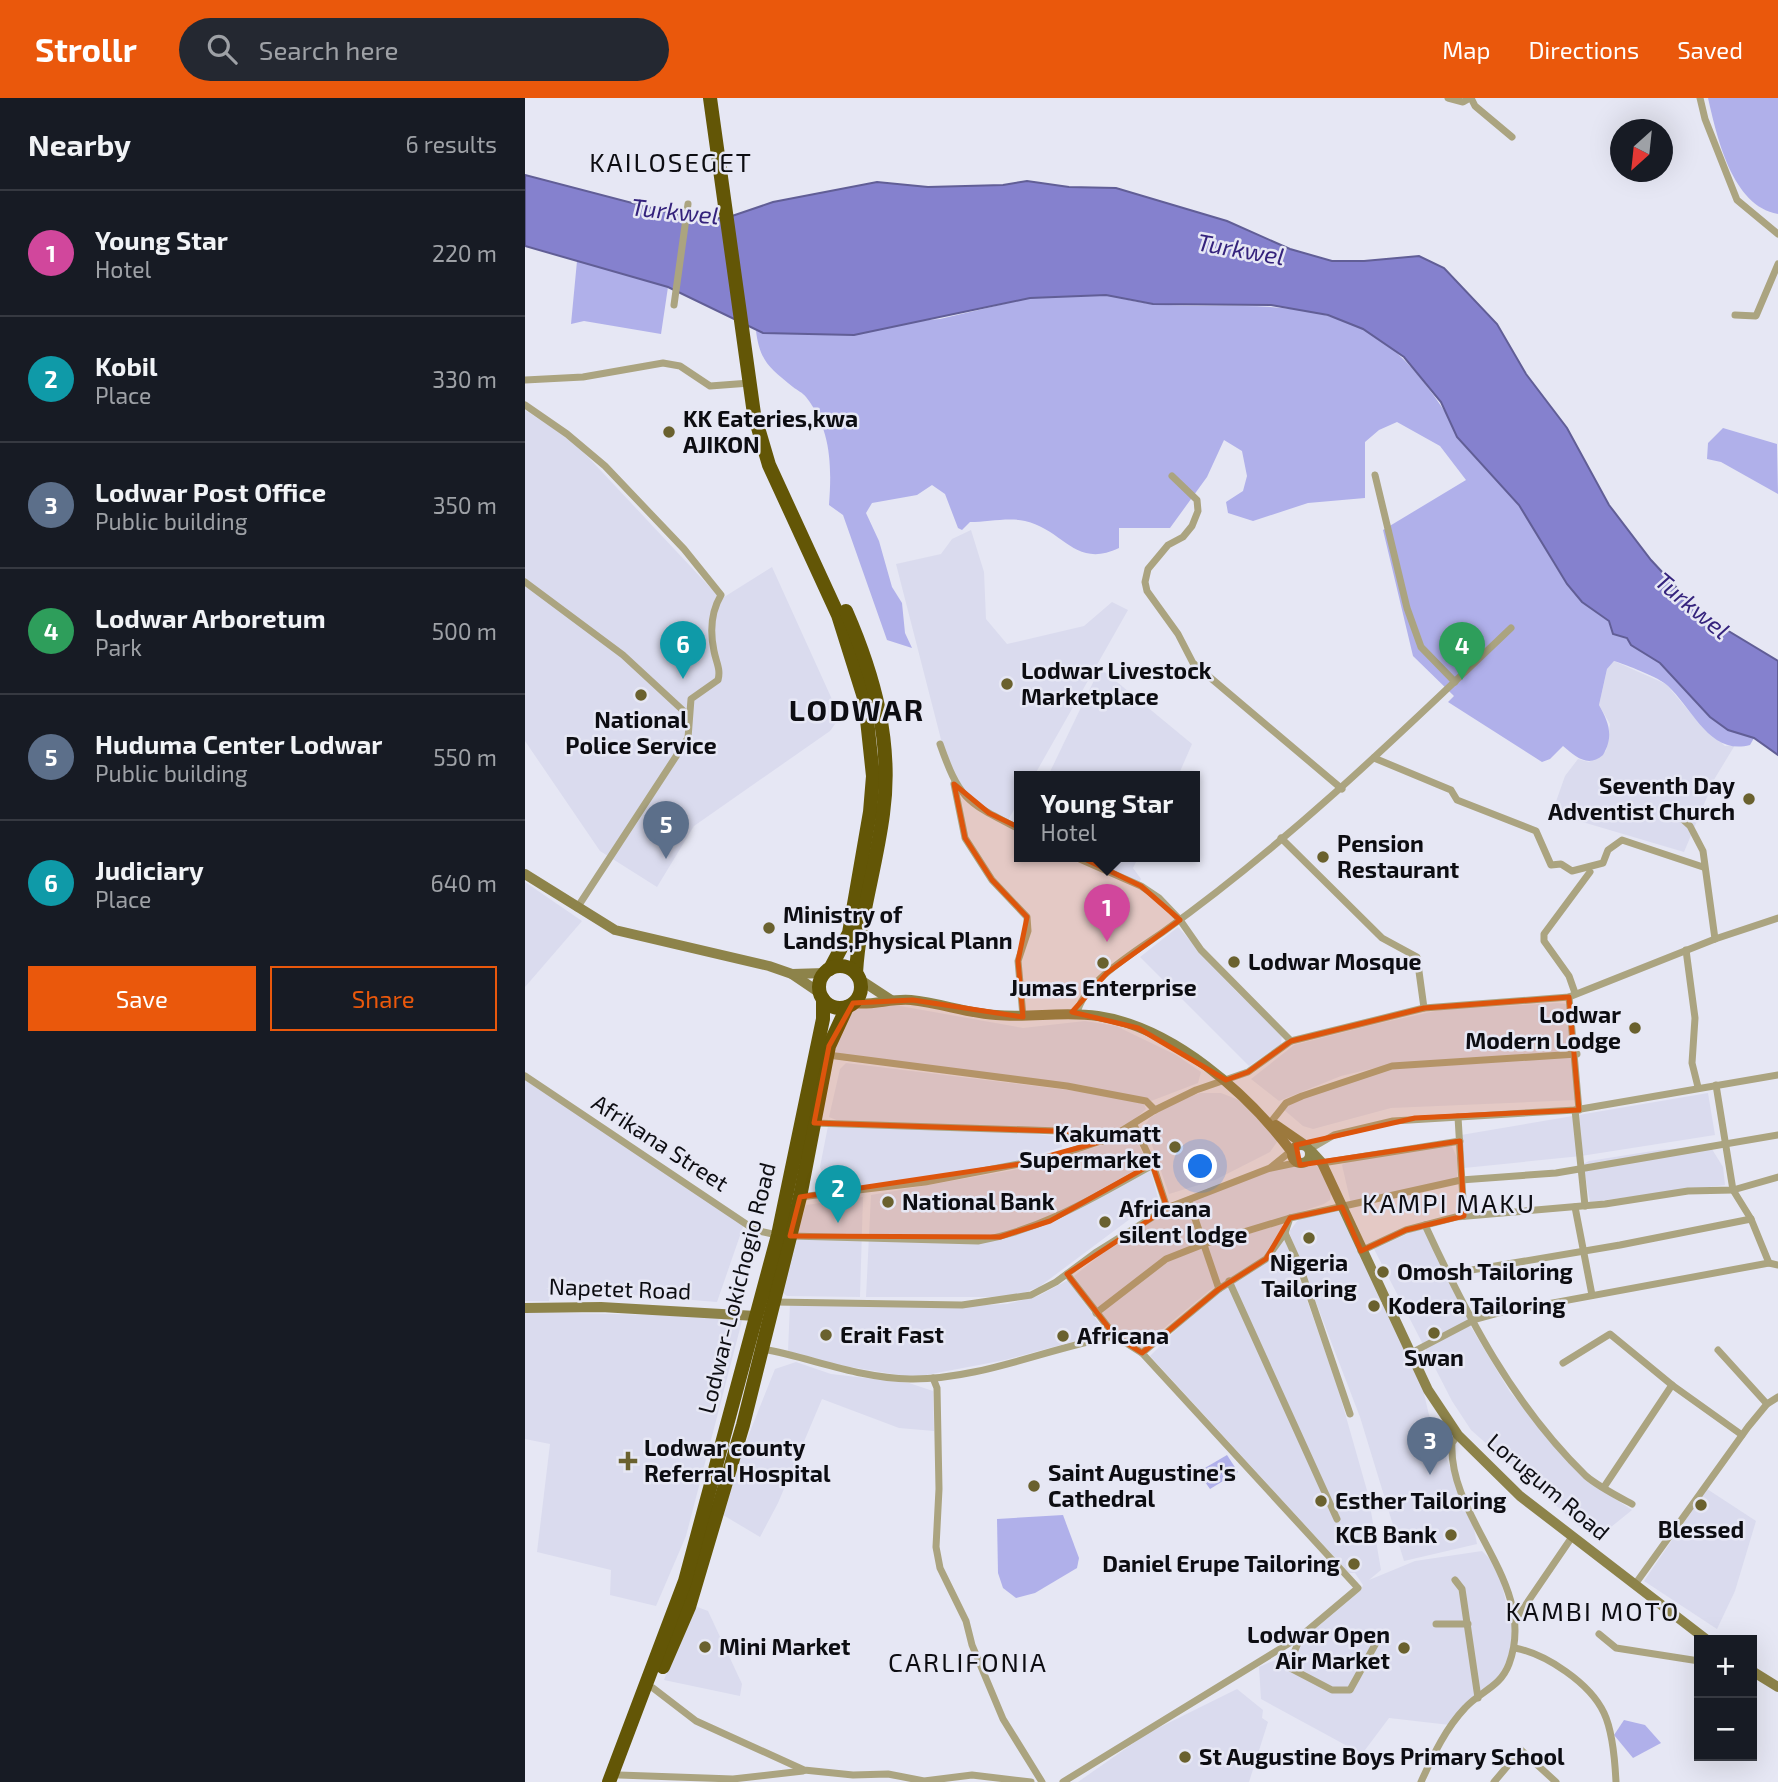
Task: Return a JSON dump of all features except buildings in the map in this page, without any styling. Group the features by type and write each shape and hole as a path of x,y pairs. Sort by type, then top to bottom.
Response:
{"highway":[{"path":"710,98 754,414 769,466 815,562 852,651 865,701 873,776 849,933 819,986 821,996 834,1007 850,1005 860,992 857,947 884,812 883,739 879,700 866,658 841,600 815,562"},
{"path":"828,971 844,967 857,976"},
{"name":"Lodwar-Lokichogio Road","path":"615,1780 689,1607 763,1349 774,1302 823,1019 821,996"},
{"name":"Lodwar-Lokichogio Road","path":"615,1780 685,1581 756,1316 800,1197 827,1055 850,1005"}],"main road":[{"path":"525,874 607,927 625,933 792,974 828,971"},
{"path":"792,974 821,996"},
{"path":"857,976 891,1000"},
{"path":"850,1005 913,1000 977,1013 1077,1015 1110,1019 1138,1028 1187,1054 1226,1080 1268,1120 1293,1157 1315,1166 1328,1180"},
{"name":"Lorugum Road","path":"1268,1120 1309,1148 1321,1163 1436,1404 1458,1435 1503,1482 1701,1635"},
{"path":"1291,1151 1297,1145 1309,1148 1310,1158 1302,1162"},
{"name":"Napetet Road","path":"525,1308 601,1307 756,1316"},
{"path":"1757,1674 1778,1686"}],"street":[{"path":"1448,98 1463,102 1470,98 1475,106 1512,137"},
{"path":"1700,98 1705,119 1737,200 1778,234"},
{"path":"674,305 688,204"},
{"path":"1735,315 1756,316 1778,264"},
{"path":"525,380 583,377 663,363 680,366 710,386 750,383"},
{"path":"525,405 559,427 605,466 684,549 721,595 712,620 713,647 720,670 718,680 694,695 688,738 577,908"},
{"path":"1375,475 1406,608 1421,647 1455,682"},
{"path":"1172,476 1198,500 1198,511 1188,532 1168,545 1148,569 1145,582 1147,591 1178,634 1193,663 1342,789"},
{"path":"525,582 623,655 689,716"},
{"path":"1077,1015 1081,1003 1098,981 1342,789 1511,628"},
{"path":"940,744 954,784 965,838 992,880 1027,917 1028,930 1018,961 1023,1016"},
{"path":"1374,758 1451,790 1457,800 1536,831 1551,865 1561,864 1572,871 1603,863 1608,850 1622,840 1703,867"},
{"path":"954,784 975,805 1014,826"},
{"path":"1680,817 1700,841 1716,939"},
{"path":"1281,838 1360,919 1382,938 1417,957 1424,1008"},
{"path":"1087,862 1141,886 1180,919 1201,950 1291,1041"},
{"path":"1585,1206 1572,995 1569,976 1544,941 1544,934 1590,872"},
{"path":"800,1197 857,1192 1050,1158 1102,1141 1134,1125 1155,1110 1248,1072 1291,1041 1424,1008 1572,995 1686,950 1778,918"},
{"path":"1686,950 1695,1018 1692,1063 1698,1087"},
{"path":"1268,1120 1286,1104 1302,1096 1392,1066 1577,1054"},
{"path":"827,1055 1067,1086 1146,1101 1155,1110"},
{"path":"1309,1148 1334,1135 1375,1124 1415,1118 1577,1110 1778,1075"},
{"name":"Afrikana Street","path":"525,1076 755,1230 784,1235 978,1241 1000,1237 1050,1221 1153,1165"},
{"path":"1716,1086 1733,1190 1751,1219 1769,1263"},
{"path":"1458,1117 1464,1216"},
{"path":"814,1123 1059,1131 1093,1136 1102,1141"},
{"path":"1134,1125 1153,1165 1167,1208"},
{"path":"1096,1313 1166,1259 1204,1244 1314,1210 1343,1207 1461,1180 1582,1168 1778,1135"},
{"path":"1321,1163 1460,1141"},
{"path":"1270,1168 1291,1151"},
{"path":"774,1302 962,1305 1031,1295 1167,1208 1270,1168 1302,1162"},
{"path":"1361,1251 1425,1225 1464,1216 1585,1206 1688,1191 1733,1190 1778,1177"},
{"path":"1189,1201 1219,1289"},
{"path":"1575,1207 1592,1294"},
{"path":"1142,1353 1229,1281 1243,1276 1266,1259 1285,1233 1290,1217"},
{"path":"1448,1274 1751,1219"},
{"path":"1425,1225 1472,1323 1512,1390 1588,1477 1632,1504"},
{"path":"1285,1233 1300,1264 1350,1414"},
{"path":"1411,1353 1498,1313 1769,1263 1778,1265"},
{"path":"1063,1782 1301,1636 1355,1592 1358,1585 1142,1353 1115,1336 1067,1274"},
{"path":"1229,1281 1336,1519"},
{"path":"1563,1363 1610,1334 1672,1385 1742,1434"},
{"path":"763,1349 845,1370 906,1379 933,1378 1115,1336"},
{"path":"1717,1350 1767,1404"},
{"path":"933,1378 937,1388 939,1489 936,1547 940,1568 966,1621 972,1645 1003,1719 1042,1782"},
{"path":"1604,1487 1672,1385"},
{"path":"1636,1584 1742,1434 1767,1404 1778,1397"},
{"path":"1421,1782 1457,1717 1502,1680 1515,1648 1516,1619 1498,1563 1486,1547 1456,1475 1451,1443 1458,1435"},
{"path":"1516,1619 1572,1537"},
{"path":"1455,1580 1462,1589 1473,1683 1478,1698"},
{"path":"1436,1624 1468,1624"},
{"path":"1599,1634 1616,1648 1694,1660"},
{"path":"1301,1636 1288,1667 1332,1690 1350,1690 1376,1643"},
{"path":"1515,1648 1536,1652 1594,1697 1605,1715 1616,1782"},
{"path":"653,1688 695,1721 804,1770 817,1773 888,1773 924,1781 972,1775 1031,1782"},
{"path":"1494,1782 1521,1749 1556,1782"},
{"path":"615,1780 733,1779 804,1770"},
{"path":"817,1773 817,1782"}],"highlighted area":[{"path":"954,784 989,813 1141,886 1180,920 1107,973 1072,1012 1138,1028 1226,1080 1248,1072 1291,1041 1424,1008 1569,997 1579,1110 1415,1118 1296,1145 1300,1165 1460,1141 1464,1216 1406,1230 1361,1251 1342,1207 1290,1218 1266,1259 1219,1289 1142,1353 1115,1336 1067,1274 1167,1208 1152,1164 1050,1221 1000,1237 790,1236 800,1197 1020,1164 1117,1137 1116,1133 814,1123 829,1046 853,1003 913,1000 1023,1017 1018,961 1027,917 992,880 965,838"}],"shaded area":[{"path":"1708,98 1778,98 1778,214 1762,208 1749,198 1738,184 1722,150"},
{"path":"577,261 668,287 661,334 584,321 571,324"},
{"path":"1106,295 1153,304 1259,306 1312,312 1362,329 1381,341 1398,354 1427,386 1477,458 1515,499 1560,574 1576,595 1674,675 1710,716 1736,732 1754,738 1750,745 1736,747 1724,744 1703,728 1668,686 1614,661 1607,669 1599,705 1608,724 1608,742 1603,755 1592,761 1582,760 1563,746 1550,759 1542,762 1448,702 1454,696 1413,656 1383,530 1466,480 1440,446 1397,422 1379,430 1365,442 1365,498 1308,503 1253,521 1228,513 1226,502 1243,491 1247,476 1242,451 1224,440 1207,477 1170,528 1119,528 1119,548 1104,553 1080,551 1050,532 1019,520 970,522 962,530 958,528 945,494 932,485 917,495 872,503 866,513 879,541 892,587 902,603 905,633 912,648 887,640 843,515 829,505 830,462 821,422 805,396 767,363 760,350 756,331 794,332 940,319 1030,298"},
{"path":"525,410 574,442 721,599 772,567 840,717 830,731 694,826 657,887 600,851 525,741"},
{"path":"1723,428 1777,444 1778,494 1721,462 1707,459 1708,443"},
{"name":"Lodwar Livestock Marketplace","path":"971,530 984,572 986,619 1007,644 1084,626 1112,602 1128,610 1037,771 1014,771 1014,810 1008,820 981,807 959,785 946,759 896,564 941,554 952,539"},
{"path":"1614,661 1666,684 1699,723 1725,746 1735,745 1715,778 1684,852 1552,813 1565,776 1578,759 1589,762 1606,751 1610,724 1599,705 1607,669"},
{"path":"1100,668 1192,744 1180,771 1050,771"},
{"path":"1094,862 1136,862 1133,868 1141,879 1139,883"},
{"path":"525,882 582,921 525,987"},
{"path":"1178,927 1236,991 1282,1034 1281,1044 1249,1066 1140,957"},
{"path":"846,999 861,999 1023,1028 1085,1021 1116,1026 1176,1055 1201,1072 1198,1083 1151,1101 1082,1085 859,1058 831,1051 841,1004"},
{"path":"1566,1004 1573,1052 1392,1064 1341,1076 1279,1101 1251,1079 1294,1045 1376,1024 1440,1010"},
{"path":"1574,1057 1576,1100 1391,1108 1313,1129 1303,1126 1283,1109 1298,1100 1393,1069"},
{"path":"846,1063 1092,1093 1144,1104 1146,1109 1125,1128 1106,1133 839,1121 829,1117 840,1069"},
{"path":"525,1080 744,1224 717,1302 546,1288 551,1290 549,1301 525,1301"},
{"path":"1200,1093 1221,1093 1239,1100 1276,1132 1277,1142 1270,1152 1215,1180 1169,1194 1145,1125 1150,1118 1171,1104"},
{"path":"1708,1093 1715,1135 1581,1156 1464,1168 1461,1135"},
{"path":"828,1126 1016,1131 1060,1137 1062,1147 1018,1161 854,1188 827,1182 820,1167"},
{"path":"1128,1134 1136,1139 1151,1171 1158,1198 1039,1287 1021,1294 991,1297 866,1297 871,1195 1020,1169 1103,1145"},
{"path":"1451,1144 1457,1158 1457,1180 1351,1204 1342,1165 1346,1162"},
{"path":"1710,1146 1723,1167 1725,1185 1590,1202 1583,1164 1589,1161 1659,1150"},
{"path":"1299,1159 1315,1161 1323,1168 1331,1192 1330,1200 1324,1204 1186,1250 1097,1309 1074,1276 1163,1206 1270,1165"},
{"path":"863,1197 860,1297 787,1296 780,1291 806,1205"},
{"path":"1342,1202 1421,1381 1429,1415 1473,1524 1477,1544 1404,1561 1360,1417 1289,1232 1301,1216"},
{"path":"1282,1224 1282,1232 1263,1258 1241,1275 1210,1290 1140,1348 1126,1341 1098,1311 1171,1260 1197,1249"},
{"path":"1423,1227 1471,1327 1510,1392 1585,1479 1632,1510 1595,1540 1471,1430 1452,1401 1374,1249"},
{"path":"1285,1238 1337,1385 1368,1494 1381,1570 1369,1580 1415,1561 1482,1551 1497,1566 1512,1626 1510,1653 1502,1675 1450,1725 1389,1718 1362,1754 1261,1699 1259,1667 1282,1657 1361,1590 1363,1585 1355,1573 1349,1573 1150,1356 1189,1317 1227,1286 1258,1268"},
{"path":"1068,1280 1106,1333 1005,1360 926,1375 905,1376 813,1361 788,1351 790,1304 941,1307 1007,1304 1038,1296"},
{"name":"Lodwar county Referral Hospital","path":"525,1312 743,1317 686,1536 656,1606 610,1595 611,1570 537,1552 550,1444 525,1439"},
{"path":"796,1362 831,1374 909,1383 933,1391 934,1431 899,1428 822,1399 778,1503 760,1537 718,1512 775,1369"},
{"path":"1227,1455 1238,1472 1210,1489 1198,1472"},
{"path":"1707,1489 1756,1521 1735,1591 1717,1629 1644,1581"},
{"path":"1063,1515 1079,1558 1077,1568 1035,1593 1016,1598 1003,1588 998,1573 997,1519"},
{"path":"692,1605 708,1611 742,1684 740,1696 664,1680"},
{"name":"St Augustine Boys Primary School","path":"1237,1689 1263,1710 1262,1718 1268,1722 1249,1782 1078,1782 1148,1733"},
{"path":"1624,1720 1645,1725 1661,1743 1633,1758 1614,1735"}],"water":[{"name":"Turkwel","path":"525,175 701,221 732,216 773,202 877,182 928,187 1003,185 1027,181 1069,187 1116,188 1227,221 1290,249 1332,261 1419,256 1444,268 1497,324 1526,374 1567,428 1609,505 1651,560 1702,615 1778,661 1778,755 1754,738 1728,730 1710,717 1660,663 1631,645 1627,638 1613,634 1609,621 1582,602 1567,584 1519,505 1457,437 1441,402 1404,357 1363,329 1328,315 1271,305 1153,304 1106,295 1030,298 854,335 763,333 668,287 525,246"}],"place":[{"name":"KK Eateries,kwa AJIKON","path":"669,432"},
{"name":"Judiciary","path":"683,679"},
{"name":"Lodwar Arboretum","path":"1462,680"},
{"name":"Lodwar Livestock Marketplace","path":"1007,684"},
{"name":"National Police Service","path":"641,695"},
{"name":"Seventh Day Adventist Church","path":"1749,799"},
{"name":"Pension Restaurant","path":"1323,857"},
{"name":"Huduma Center Lodwar","path":"666,859"},
{"name":"Ministry of Lands,Physical Plann","path":"769,928"},
{"name":"Young Star","path":"1107,942"},
{"name":"Lodwar Mosque","path":"1234,962"},
{"name":"Jumas Enterprise","path":"1103,963"},
{"name":"Lodwar Modern Lodge","path":"1635,1028"},
{"name":"Kakumatt Supermarket","path":"1175,1147"},
{"name":"National Bank","path":"888,1202"},
{"name":"Africana silent lodge","path":"1105,1222"},
{"name":"Kobil","path":"838,1223"},
{"name":"Nigeria Tailoring","path":"1309,1238"},
{"name":"Omosh Tailoring","path":"1383,1272"},
{"name":"Kodera Tailoring","path":"1374,1306"},
{"name":"Swan","path":"1434,1333"},
{"name":"Erait Fast","path":"826,1335"},
{"name":"Africana","path":"1063,1336"},
{"name":"Lodwar county Referral Hospital","path":"628,1461"},
{"name":"Lodwar Post Office","path":"1430,1475"},
{"name":"Saint Augustine's Cathedral","path":"1034,1486"},
{"name":"Esther Tailoring","path":"1321,1501"},
{"name":"Blessed","path":"1701,1505"},
{"name":"KCB Bank","path":"1451,1535"},
{"name":"Daniel Erupe Tailoring","path":"1354,1564"},
{"name":"Mini Market","path":"705,1647"},
{"name":"Lodwar Open Air Market","path":"1404,1648"},
{"name":"St Augustine Boys Primary School","path":"1185,1757"}],"district":[{"name":"KAILOSEGET","path":"671,163"},
{"name":"LODWAR","path":"857,711"},
{"name":"KAMPI MAKU","path":"1449,1204"},
{"name":"KAMBI MOTO","path":"1593,1612"},
{"name":"CARLIFONIA","path":"968,1663"}]}
